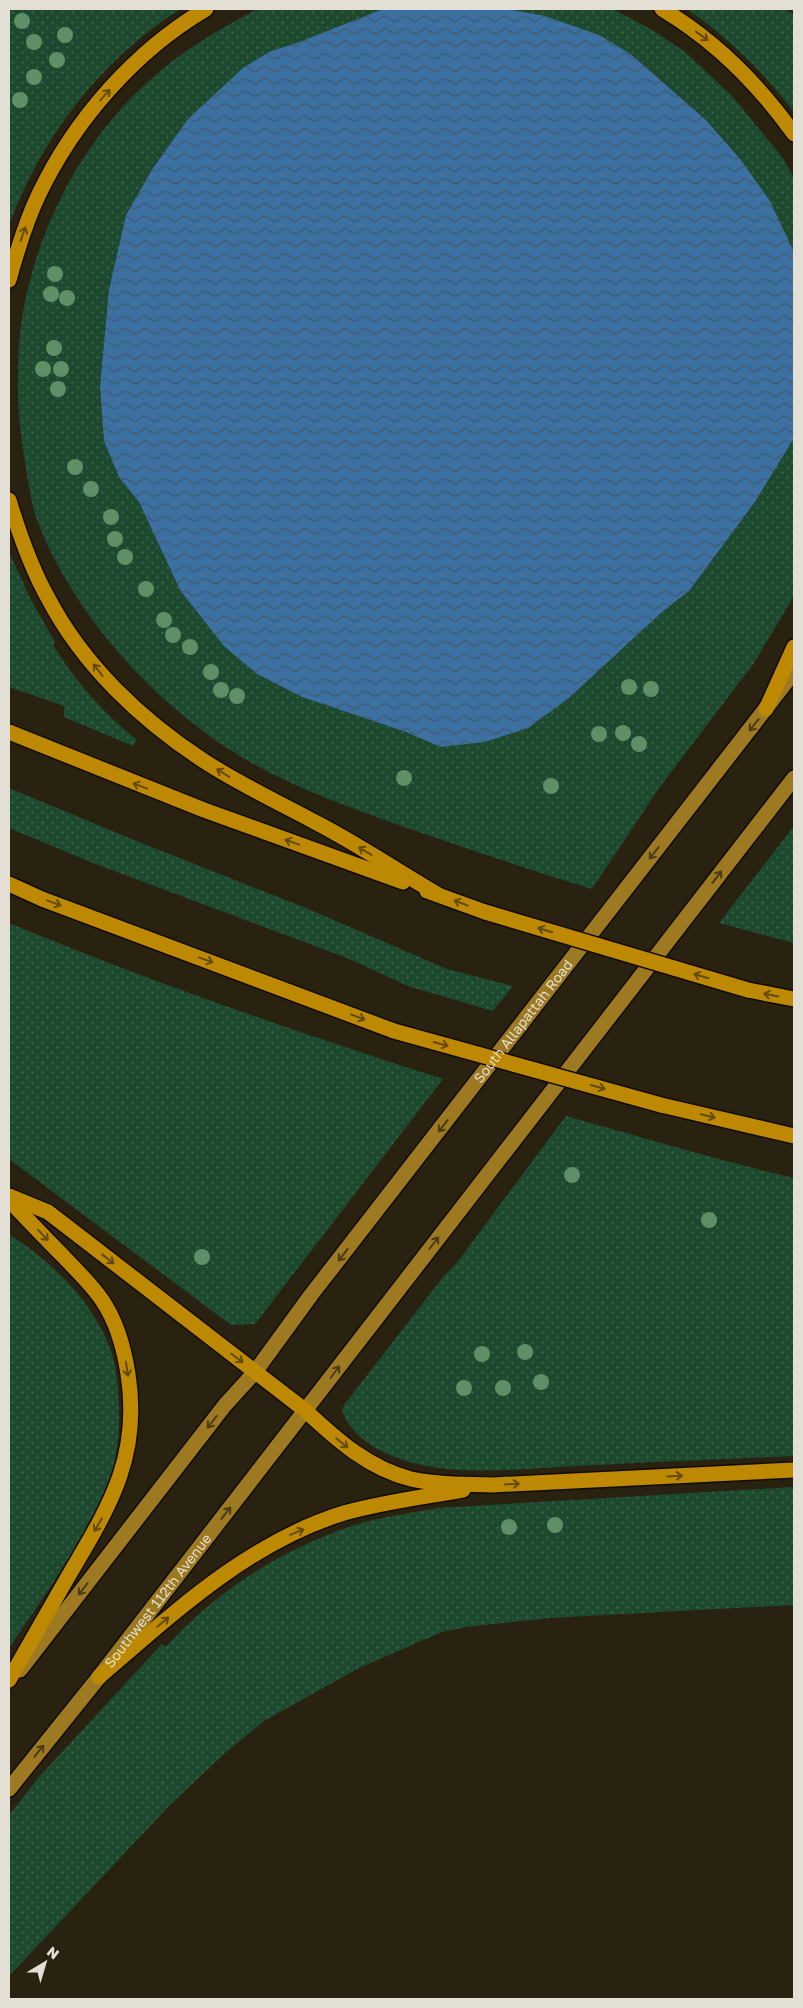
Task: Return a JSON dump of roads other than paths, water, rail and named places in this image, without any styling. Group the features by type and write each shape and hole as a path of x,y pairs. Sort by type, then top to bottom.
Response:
{"highway":[{"path":"9,280 21,239 39,193 77,131 97,104 140,58 175,29 206,9"},
{"path":"662,9 710,42 777,110 794,134"},
{"path":"9,500 16,525 48,599 72,636 103,676 131,704 203,761 240,783 314,821 437,894"},
{"path":"766,709 794,647"},
{"path":"9,732 204,810 485,912 748,990 794,999"},
{"path":"9,884 42,899 394,1031 661,1105 794,1136"},
{"path":"9,1196 48,1212 306,1410 342,1444 372,1464 412,1479 454,1484 492,1485 794,1470"},
{"path":"9,1200 79,1272 102,1300 119,1333 123,1348 132,1413 130,1436 122,1471 108,1508 9,1680"},
{"path":"99,1677 203,1589 232,1568 284,1537 342,1514 376,1505 492,1485"}],"main road":[{"name":"South Allapattah Road","path":"255,1372 311,1295 794,672"},
{"path":"306,1410 370,1324 794,778"},
{"path":"9,1685 225,1405 255,1372"},
{"name":"Southwest 112th Avenue","path":"9,1789 99,1677 306,1410"}],"water":[{"path":"383,9 506,9 545,16 599,35 632,55 706,120 741,160 770,201 794,252 794,438 755,502 689,591 662,612 569,698 528,728 485,742 441,747 406,732 302,697 257,674 224,646 180,590 139,502 119,477 104,441 100,387 109,290 126,215 153,168 188,119 243,68 271,51 294,44"}]}
